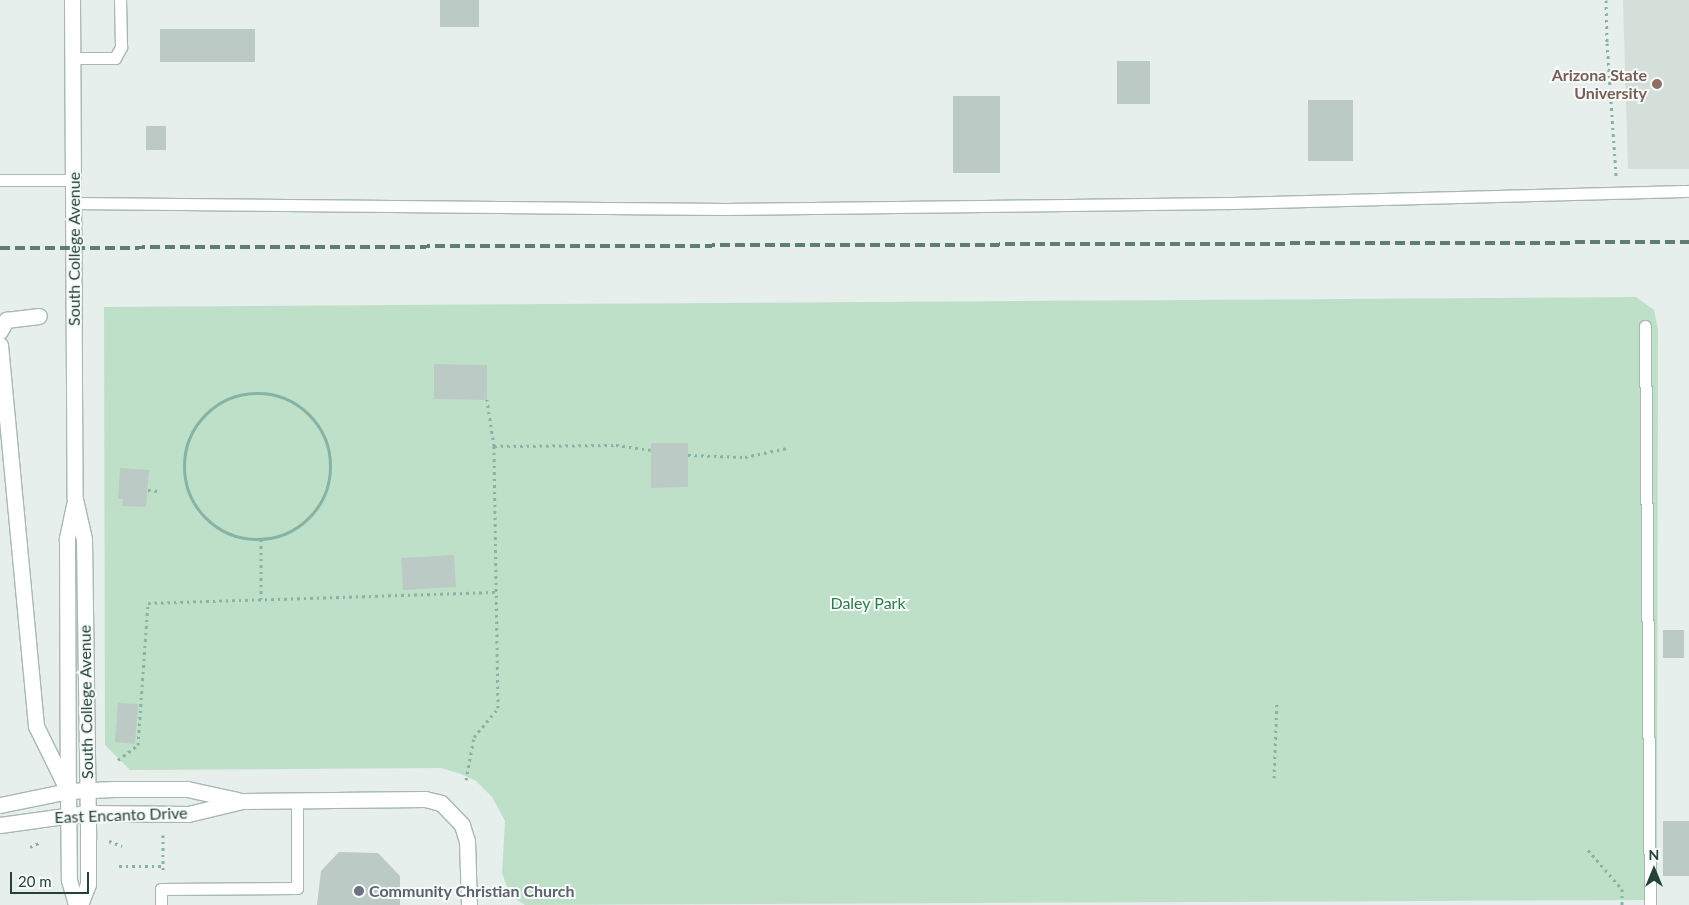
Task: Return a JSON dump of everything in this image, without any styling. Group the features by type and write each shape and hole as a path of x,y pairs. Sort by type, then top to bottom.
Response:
{"street":[{"name":"South College Avenue","path":"72,0 75,499 67,538 68,791 69,880 76,905"},
{"path":"0,331 6,320 39,316"},
{"path":"0,346 36,726 68,791"},
{"name":"South College Avenue","path":"75,499 84,539 88,884 80,905"},
{"name":"East Encanto Drive","path":"0,805 68,791 87,790 187,789 242,801"},
{"name":"East Encanto Drive","path":"0,825 69,814 188,814 242,801 425,799 441,803 462,825 467,841 469,905"}],"lane":[{"path":"72,58 115,58 121,47 120,0"},
{"path":"0,180 73,180"},
{"path":"73,203 726,209 1228,203 1689,190"},
{"path":"1645,326 1650,905"},
{"path":"161,905 161,889 298,888 298,800"}],"path":[{"path":"1606,0 1615,170 1620,193"},
{"path":"260,392 285,397 307,411 323,431 331,455 330,481 321,505 304,524 281,536 261,539 233,536 212,525 196,508 186,486 183,464 191,434 199,421 216,404 237,395 260,392"},
{"path":"466,780 474,737 498,708 494,446 487,400"},
{"path":"494,446 616,445 651,450"},
{"path":"688,455 745,457 787,448"},
{"path":"148,490 158,491"},
{"path":"261,539 262,599"},
{"path":"431,588 431,593"},
{"path":"118,760 138,745 148,603 495,592"},
{"path":"1274,778 1277,701"},
{"path":"163,826 163,889"},
{"path":"30,847 46,839"},
{"path":"102,839 122,846"},
{"path":"1588,850 1622,889 1622,905"},
{"path":"119,866 163,866"}],"shaded area":[{"name":"Arizona State University","path":"1623,0 1689,0 1689,169 1628,169"}],"green space":[{"name":"Daley Park","path":"1636,297 1654,310 1658,329 1657,900 525,905 510,895 502,873 505,821 492,797 476,781 461,774 441,768 130,770 105,745 104,307"}],"building":[{"path":"440,0 479,0 479,27 440,27"},
{"path":"160,29 255,29 255,62 160,62"},
{"path":"1117,61 1150,61 1150,104 1117,104"},
{"path":"953,96 1000,96 1000,173 953,173"},
{"path":"1308,100 1353,100 1353,161 1308,161"},
{"path":"146,126 166,126 166,150 146,150"},
{"path":"434,364 487,365 487,400 434,399"},
{"path":"651,443 688,443 688,487 651,488"},
{"path":"120,468 149,470 146,507 122,506 123,499 118,499"},
{"path":"454,555 456,587 403,590 401,558"},
{"path":"1663,630 1684,630 1684,658 1663,658"},
{"path":"118,703 138,704 135,744 115,742"},
{"path":"1663,821 1689,821 1689,876 1663,876"},
{"name":"Community Christian Church","path":"339,852 378,853 400,876 400,905 317,905 321,871"}],"railway":[{"path":"0,248 1689,242"}],"place":[{"name":"Arizona State University","path":"1657,84"},
{"name":"Community Christian Church","path":"359,891"}]}
